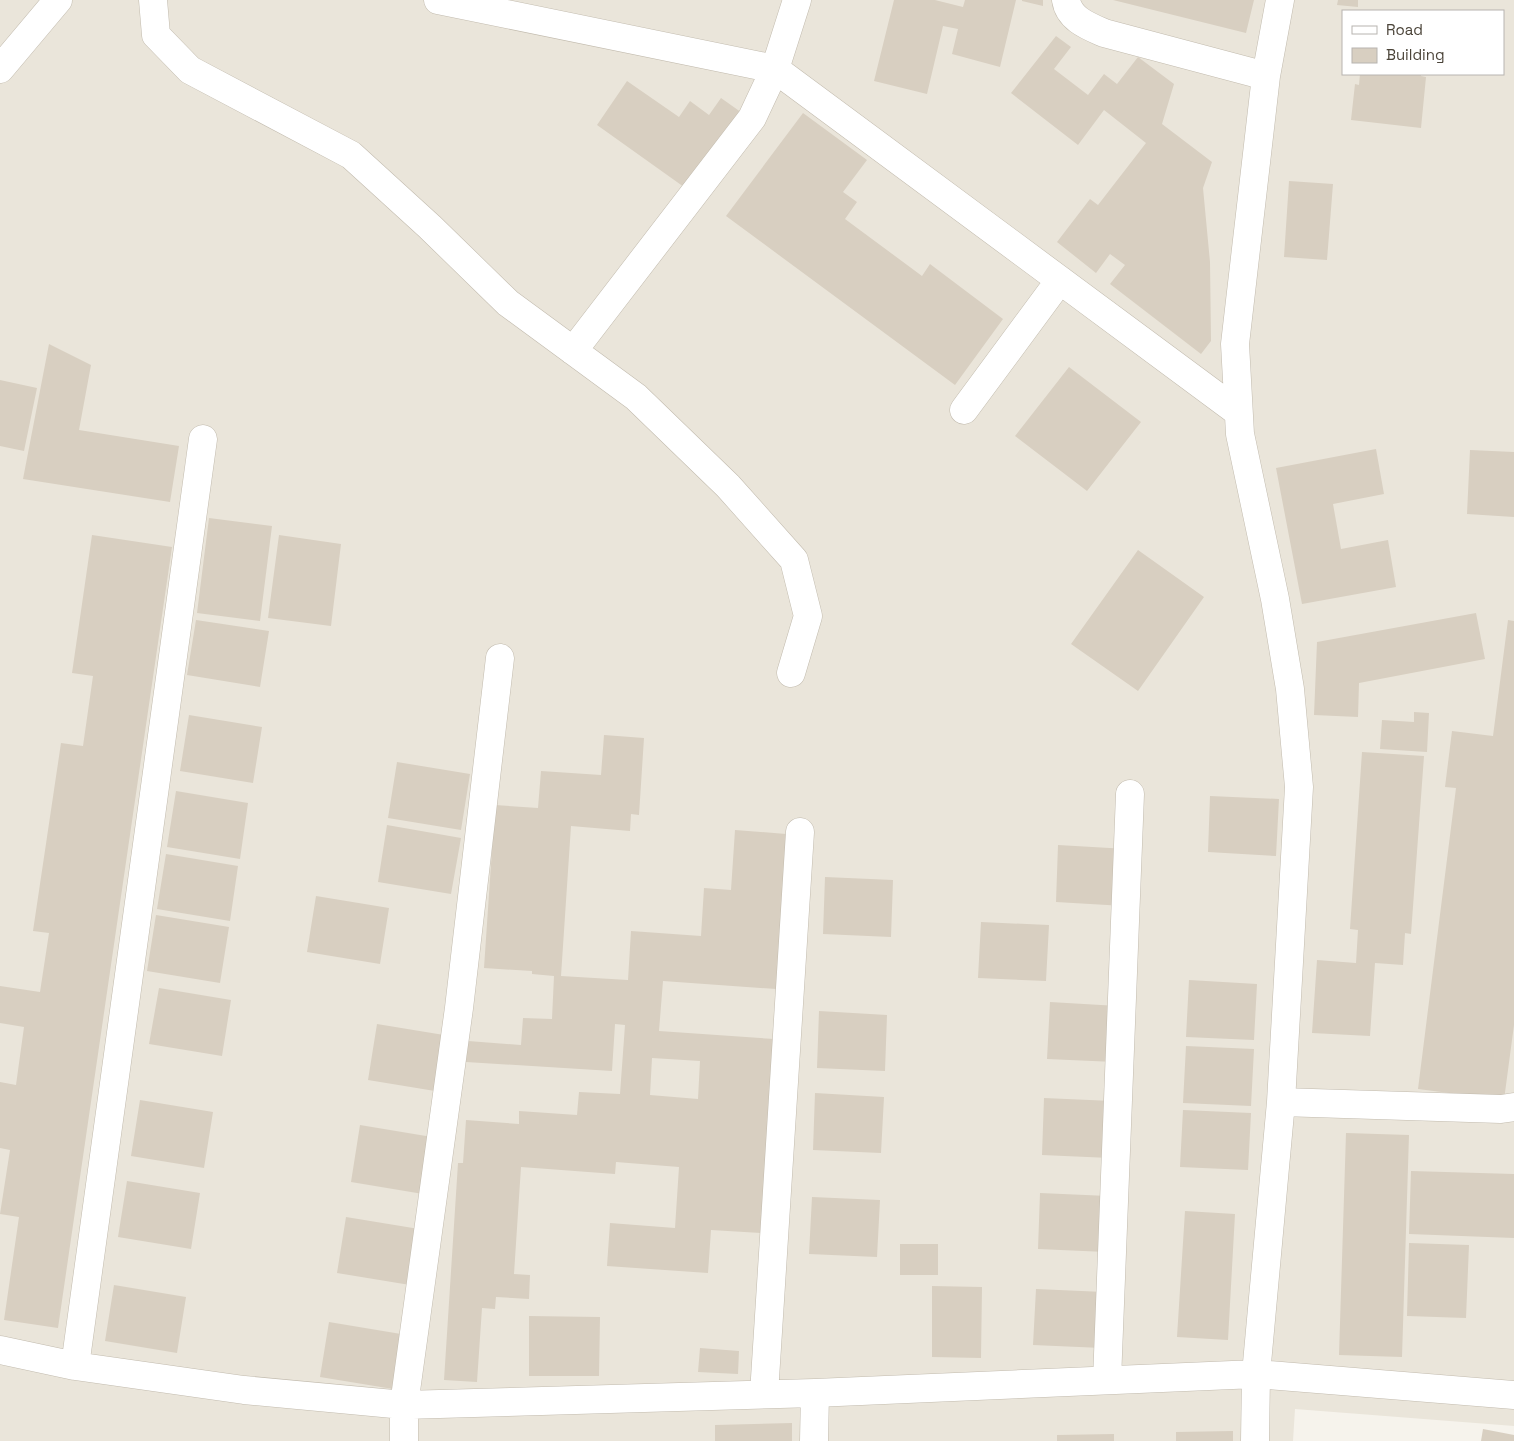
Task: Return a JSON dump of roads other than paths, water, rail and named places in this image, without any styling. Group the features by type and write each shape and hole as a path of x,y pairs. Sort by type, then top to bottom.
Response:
{"street":[{"path":"0,69 58,0"},
{"path":"153,0 156,35 190,70 351,156 430,227 508,303 636,397 728,486 794,560 808,616 791,673"},
{"path":"438,0 484,5 775,69 1238,412"},
{"path":"573,351 752,118 775,69 797,0"},
{"path":"1066,0 1067,6 1080,23 1104,34 1266,76"},
{"path":"1255,1441 1256,1374 1281,1102 1299,787 1290,689 1276,598 1240,434 1235,344 1266,76 1280,0"},
{"path":"964,410 1060,280"},
{"path":"75,1366 203,439"},
{"path":"404,1441 404,1405 459,1008 500,658"},
{"path":"1107,1380 1130,794"},
{"path":"764,1394 800,832"},
{"path":"1281,1102 1501,1109 1514,1107"},
{"path":"0,1350 75,1366 244,1390 404,1405 815,1393 1256,1374 1514,1395"},
{"path":"814,1441 815,1393"}]}
